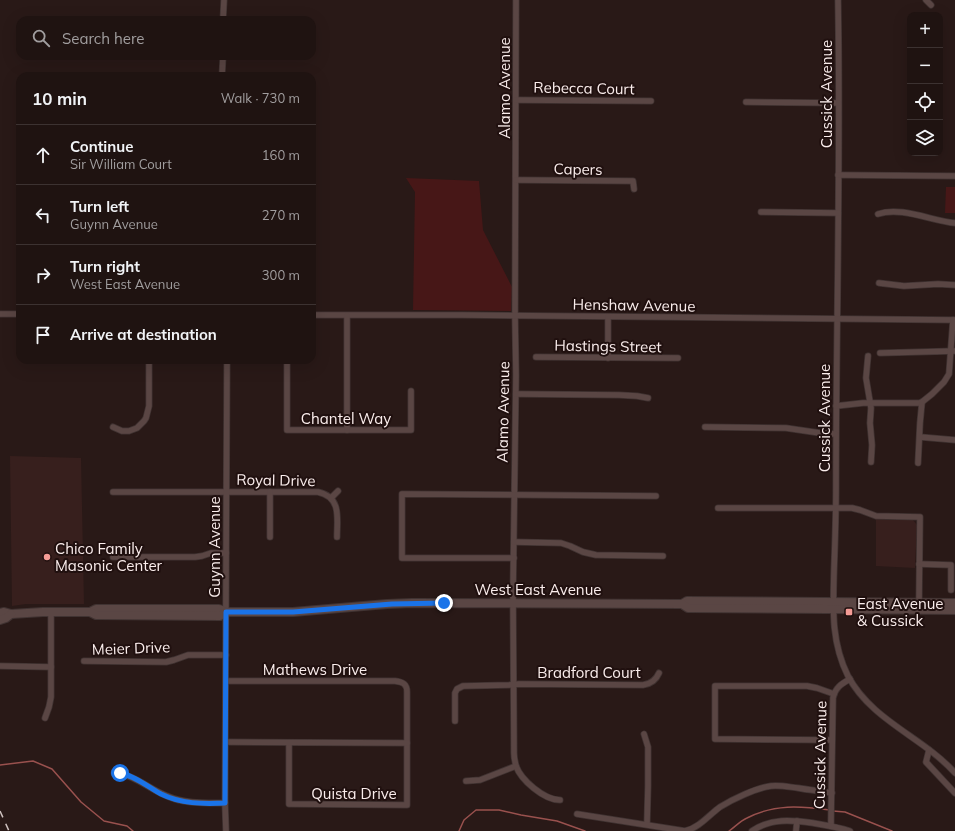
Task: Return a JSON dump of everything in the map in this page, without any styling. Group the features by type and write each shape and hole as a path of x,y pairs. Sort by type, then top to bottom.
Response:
{"main road":[{"name":"West East Avenue","path":"0,613 90,612 96,615 220,616 226,612 293,612 399,603 682,604 688,608 955,603"},
{"name":"West East Avenue","path":"834,606 955,610"},
{"name":"West East Avenue","path":"0,620 11,614"}],"street":[{"path":"224,0 224,16"},
{"name":"Alamo Avenue","path":"516,0 514,753 516,766 525,780 550,799 560,800"},
{"name":"Cussick Avenue","path":"831,823 833,698 839,686 850,679 838,651 835,638 834,606 838,214 838,0"},
{"path":"926,0 931,5"},
{"path":"222,72 223,60"},
{"name":"Rebecca Court","path":"516,100 651,101"},
{"path":"746,102 838,103"},
{"path":"838,175 955,176"},
{"name":"Capers","path":"516,180 633,181 634,189"},
{"path":"760,212 838,214"},
{"path":"878,214 887,212 906,213 955,223"},
{"path":"879,283 904,286 938,284 955,285"},
{"path":"0,314 16,314"},
{"name":"Henshaw Avenue","path":"316,315 954,320"},
{"path":"347,316 347,430"},
{"path":"608,317 608,358"},
{"path":"836,406 869,403 922,402 944,382 952,372 954,320"},
{"path":"880,352 953,352"},
{"path":"868,356 866,378 871,408 871,462"},
{"name":"Hastings Street","path":"536,357 678,358"},
{"path":"113,427 122,431 129,431 136,428 146,418 149,406 149,364"},
{"name":"Guynn Avenue","path":"226,831 227,364"},
{"name":"Chantel Way","path":"287,364 287,430 411,430 411,392"},
{"path":"516,394 619,395 648,398"},
{"path":"918,463 922,402"},
{"path":"705,427 790,428 816,433 835,434"},
{"path":"920,437 955,440"},
{"name":"Royal Drive","path":"113,492 318,492 326,494 334,501 337,509 337,537"},
{"path":"270,492 270,537"},
{"path":"331,498 338,492"},
{"path":"514,558 402,558 402,494 656,496"},
{"path":"718,508 856,509 872,515 920,517 919,603"},
{"path":"514,542 561,543 583,552 596,555 663,556"},
{"path":"113,557 195,557 212,553 226,553"},
{"path":"919,564 951,565 951,590"},
{"path":"45,718 50,702 51,612"},
{"name":"Meier Drive","path":"84,661 166,662 188,655 226,655"},
{"path":"0,666 51,666"},
{"name":"Bradford Court","path":"455,721 456,691 466,685 644,685 653,682 658,673"},
{"path":"850,679 876,711 929,750 955,773"},
{"name":"Mathews Drive","path":"226,681 402,682 404,684"},
{"name":"Quista Drive","path":"289,743 289,804 407,804 407,689 404,684"},
{"path":"832,740 715,739 715,686 813,687 834,694"},
{"path":"644,734 648,747 647,824"},
{"path":"226,742 407,743"},
{"path":"929,750 926,762 955,793"},
{"path":"466,781 480,780 516,766"},
{"path":"114,773 133,777 162,794 176,800 192,803 225,803"},
{"path":"576,814 679,830 688,830 696,827 728,803 760,789 771,786 788,786 832,793"},
{"path":"752,831 762,825 786,820 831,823 850,831"},
{"path":"796,831 797,821"}],"shaded area":[{"path":"406,178 479,181 483,230 512,287 511,311 413,310 415,192"},
{"path":"946,187 955,187 955,213 945,213"},
{"path":"10,456 81,458 84,604 26,604 12,606"},
{"path":"876,519 913,520 917,525 915,568 876,566"}],"waterway":[{"path":"0,765 33,761 52,769 81,802 104,821 127,826 133,831"},
{"path":"729,831 744,819 767,810 787,807 830,810"},
{"path":"459,831 464,820 476,810 499,810 557,821 585,831"},
{"path":"833,811 845,812 892,831"}],"railway":[{"path":"0,811 9,831"}],"place":[{"name":"Chico Family Masonic Center","path":"47,557"},
{"name":"East Avenue & Cussick","path":"849,612"}],"route":[{"path":"120,773 133,777 162,794 176,800 192,803 225,803 226,612 293,612 392,604 444,603"}]}
